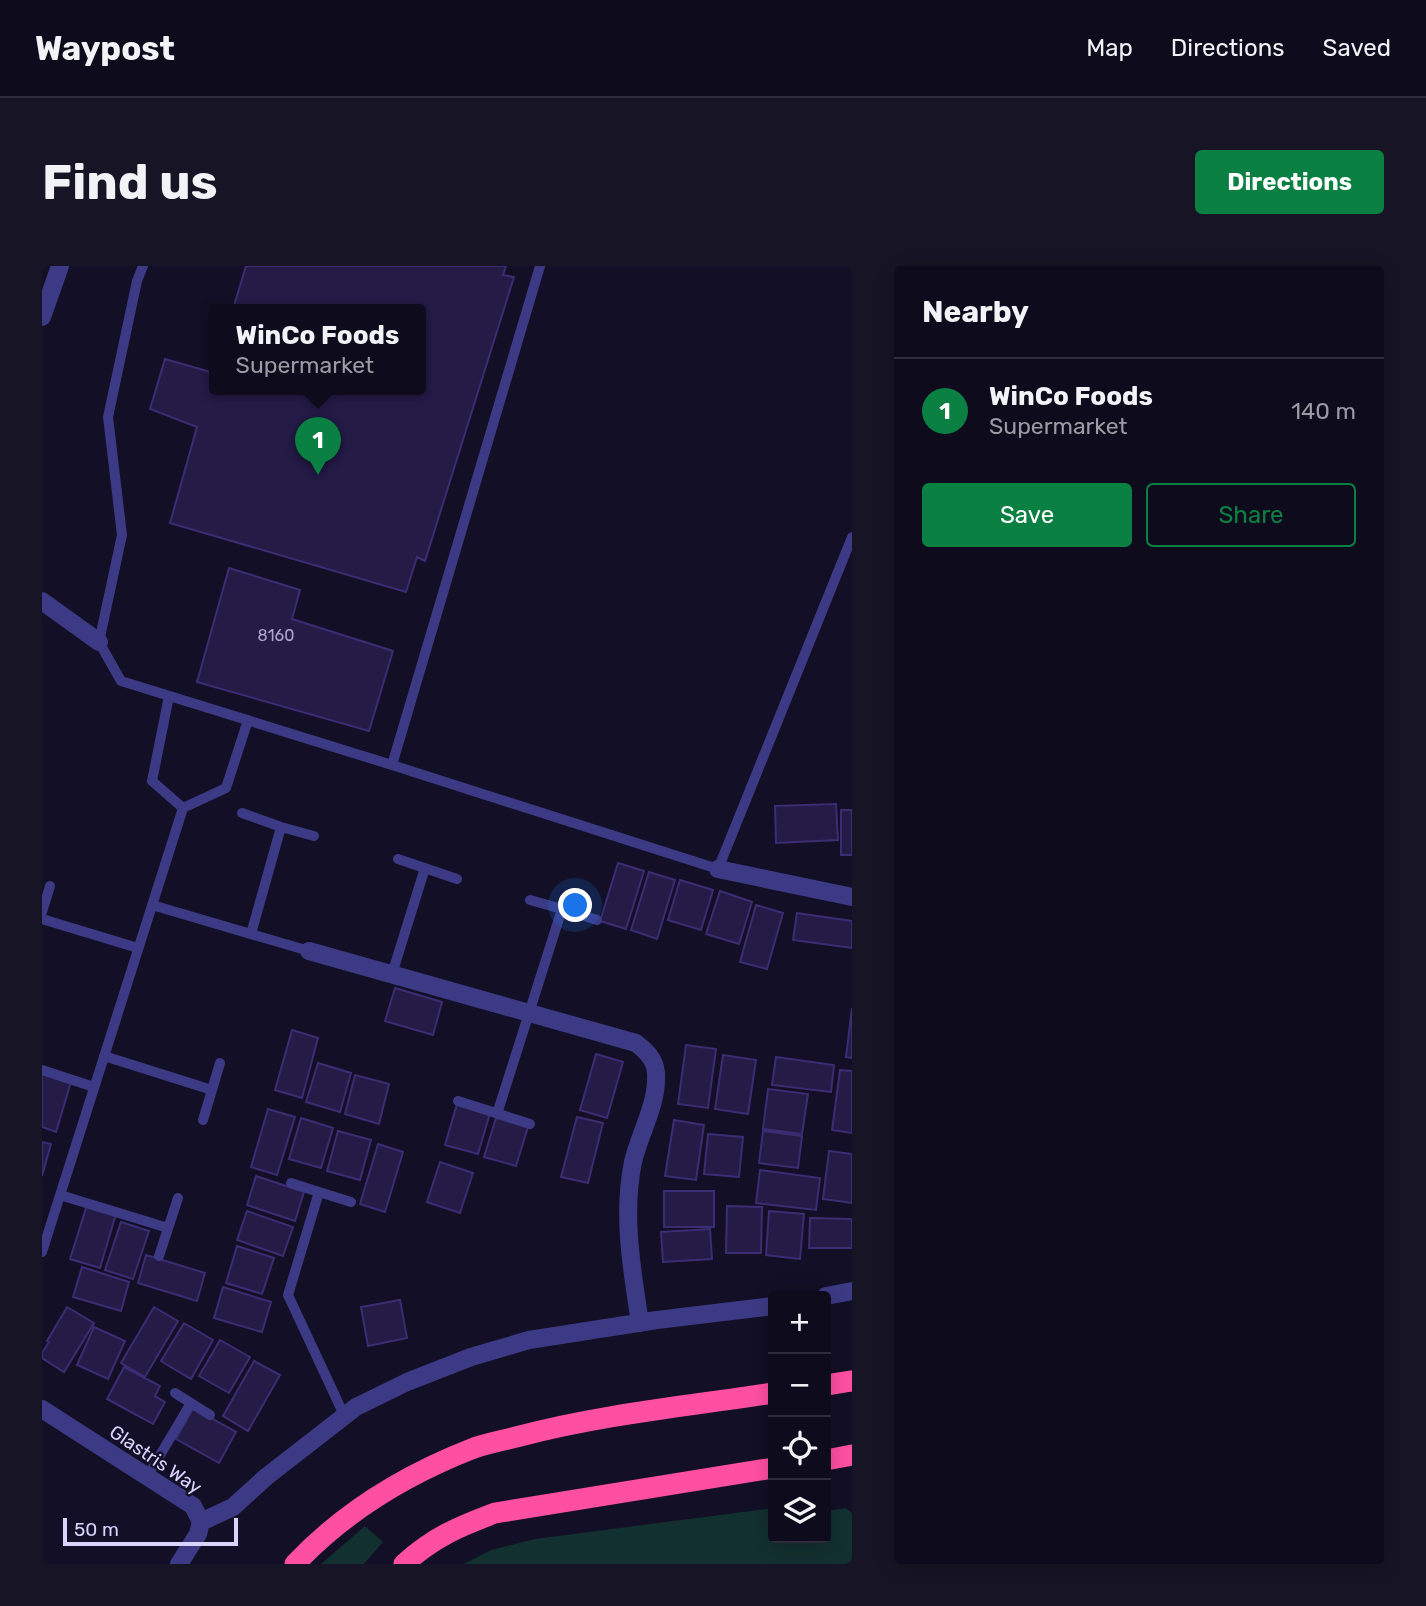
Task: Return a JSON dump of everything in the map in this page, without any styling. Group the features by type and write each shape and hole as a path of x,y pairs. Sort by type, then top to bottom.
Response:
{"highway":[{"path":"831,1384 852,1381"},
{"path":"295,1564 367,1504 408,1477 475,1447 572,1424 768,1394"},
{"path":"831,1459 852,1455"},
{"path":"404,1564 427,1544 458,1527 495,1513 768,1469"}],"street":[{"path":"42,317 60,266"},
{"path":"42,601 99,642"},
{"path":"718,869 852,897"},
{"path":"309,951 636,1043 650,1054 656,1070 655,1092 633,1162 628,1205 630,1259 639,1323"},
{"path":"831,1295 852,1291"},
{"path":"201,1522 233,1507 266,1477 356,1407 407,1382 471,1357 529,1340 768,1307"},
{"name":"Glastris Way","path":"42,1409 193,1506 201,1522 198,1534 179,1564"}],"lane":[{"path":"143,266 137,281 108,417 122,535 99,642 121,681 718,869 848,558 852,537"},
{"path":"392,765 540,266"},
{"path":"169,696 152,781 183,808"},
{"path":"42,1252 46,1222 60,1195 183,808 226,788 248,720"},
{"path":"242,813 314,836"},
{"path":"251,934 281,827"},
{"path":"398,859 457,879"},
{"path":"392,974 425,868"},
{"path":"42,912 50,886"},
{"path":"530,900 597,920"},
{"path":"152,905 309,951"},
{"path":"497,1114 562,909"},
{"path":"42,919 138,948"},
{"path":"104,1056 212,1090"},
{"path":"203,1120 220,1063"},
{"path":"42,1070 94,1087"},
{"path":"458,1101 530,1124"},
{"path":"291,1183 351,1202"},
{"path":"319,1192 288,1296 344,1415"},
{"path":"60,1195 169,1228"},
{"path":"159,1256 178,1198"},
{"path":"175,1393 210,1415"},
{"path":"148,1476 191,1403"}],"green space":[{"path":"846,1508 852,1513 852,1564 464,1564 491,1550 535,1539 768,1509 768,1543 831,1543 831,1510"},
{"path":"365,1526 383,1542 364,1564 321,1564"}],"building":[{"path":"246,266 506,266 503,275 514,277 425,561 417,557 406,592 170,523 197,427 150,409 165,359 209,372 209,395 426,395 426,304 235,304"},
{"path":"229,568 300,590 292,619 393,651 369,731 197,682"},
{"path":"836,804 838,840 776,843 775,806"},
{"path":"841,810 852,810 852,855 841,855"},
{"path":"618,863 644,871 626,929 600,921"},
{"path":"649,872 675,880 657,939 631,930"},
{"path":"680,880 713,890 701,930 668,920"},
{"path":"720,891 752,902 739,944 706,934"},
{"path":"756,905 783,913 767,969 740,962"},
{"path":"797,913 852,921 852,948 793,940"},
{"path":"395,988 442,1002 433,1035 385,1021"},
{"path":"852,1008 852,1058 846,1057"},
{"path":"292,1030 318,1038 302,1098 275,1090"},
{"path":"686,1045 716,1049 708,1108 678,1104"},
{"path":"596,1054 623,1062 607,1118 580,1110"},
{"path":"723,1055 756,1060 748,1114 715,1109"},
{"path":"776,1057 834,1065 831,1092 772,1085"},
{"path":"318,1063 351,1073 340,1112 306,1102"},
{"path":"840,1070 852,1071 852,1133 832,1130"},
{"path":"42,1074 71,1082 56,1132 42,1127"},
{"path":"355,1075 389,1084 379,1124 345,1114"},
{"path":"768,1089 808,1094 802,1134 763,1129"},
{"path":"457,1104 490,1113 478,1154 445,1145"},
{"path":"268,1109 295,1117 277,1175 251,1167"},
{"path":"577,1117 603,1123 588,1183 561,1177"},
{"path":"301,1118 333,1128 321,1168 289,1159"},
{"path":"496,1118 528,1127 516,1166 484,1157"},
{"path":"674,1120 704,1125 696,1180 665,1176"},
{"path":"338,1131 371,1140 360,1180 327,1171"},
{"path":"763,1131 802,1136 798,1168 759,1163"},
{"path":"708,1134 743,1137 739,1177 704,1174"},
{"path":"42,1142 51,1144 42,1176"},
{"path":"378,1144 403,1152 385,1212 360,1204"},
{"path":"829,1151 852,1154 852,1203 823,1199"},
{"path":"440,1162 473,1173 460,1213 427,1202"},
{"path":"760,1170 820,1178 816,1210 756,1203"},
{"path":"256,1176 304,1192 295,1221 247,1205"},
{"path":"664,1191 714,1191 714,1227 664,1227"},
{"path":"87,1205 116,1214 100,1268 70,1259"},
{"path":"727,1206 762,1207 761,1253 726,1253"},
{"path":"247,1211 293,1227 283,1256 237,1240"},
{"path":"769,1211 804,1214 800,1259 766,1255"},
{"path":"810,1218 852,1219 852,1248 809,1248"},
{"path":"121,1222 149,1231 133,1279 105,1270"},
{"path":"710,1229 712,1259 663,1262 661,1232"},
{"path":"237,1246 274,1258 262,1294 226,1283"},
{"path":"146,1255 205,1273 197,1301 138,1283"},
{"path":"82,1267 129,1282 121,1311 73,1297"},
{"path":"223,1287 271,1302 262,1332 214,1318"},
{"path":"400,1300 407,1338 368,1346 361,1307"},
{"path":"67,1307 94,1323 64,1372 42,1358 42,1353"},
{"path":"154,1307 178,1321 145,1377 121,1363"},
{"path":"184,1323 213,1340 191,1379 161,1361"},
{"path":"94,1327 125,1341 108,1379 77,1365"},
{"path":"220,1340 250,1357 229,1393 199,1376"},
{"path":"254,1361 280,1375 248,1431 223,1416"},
{"path":"124,1367 160,1386 155,1396 165,1402 153,1424 107,1399"},
{"path":"193,1408 236,1432 219,1463 176,1439"}],"place":[{"name":"WinCo Foods","path":"318,475"}]}
